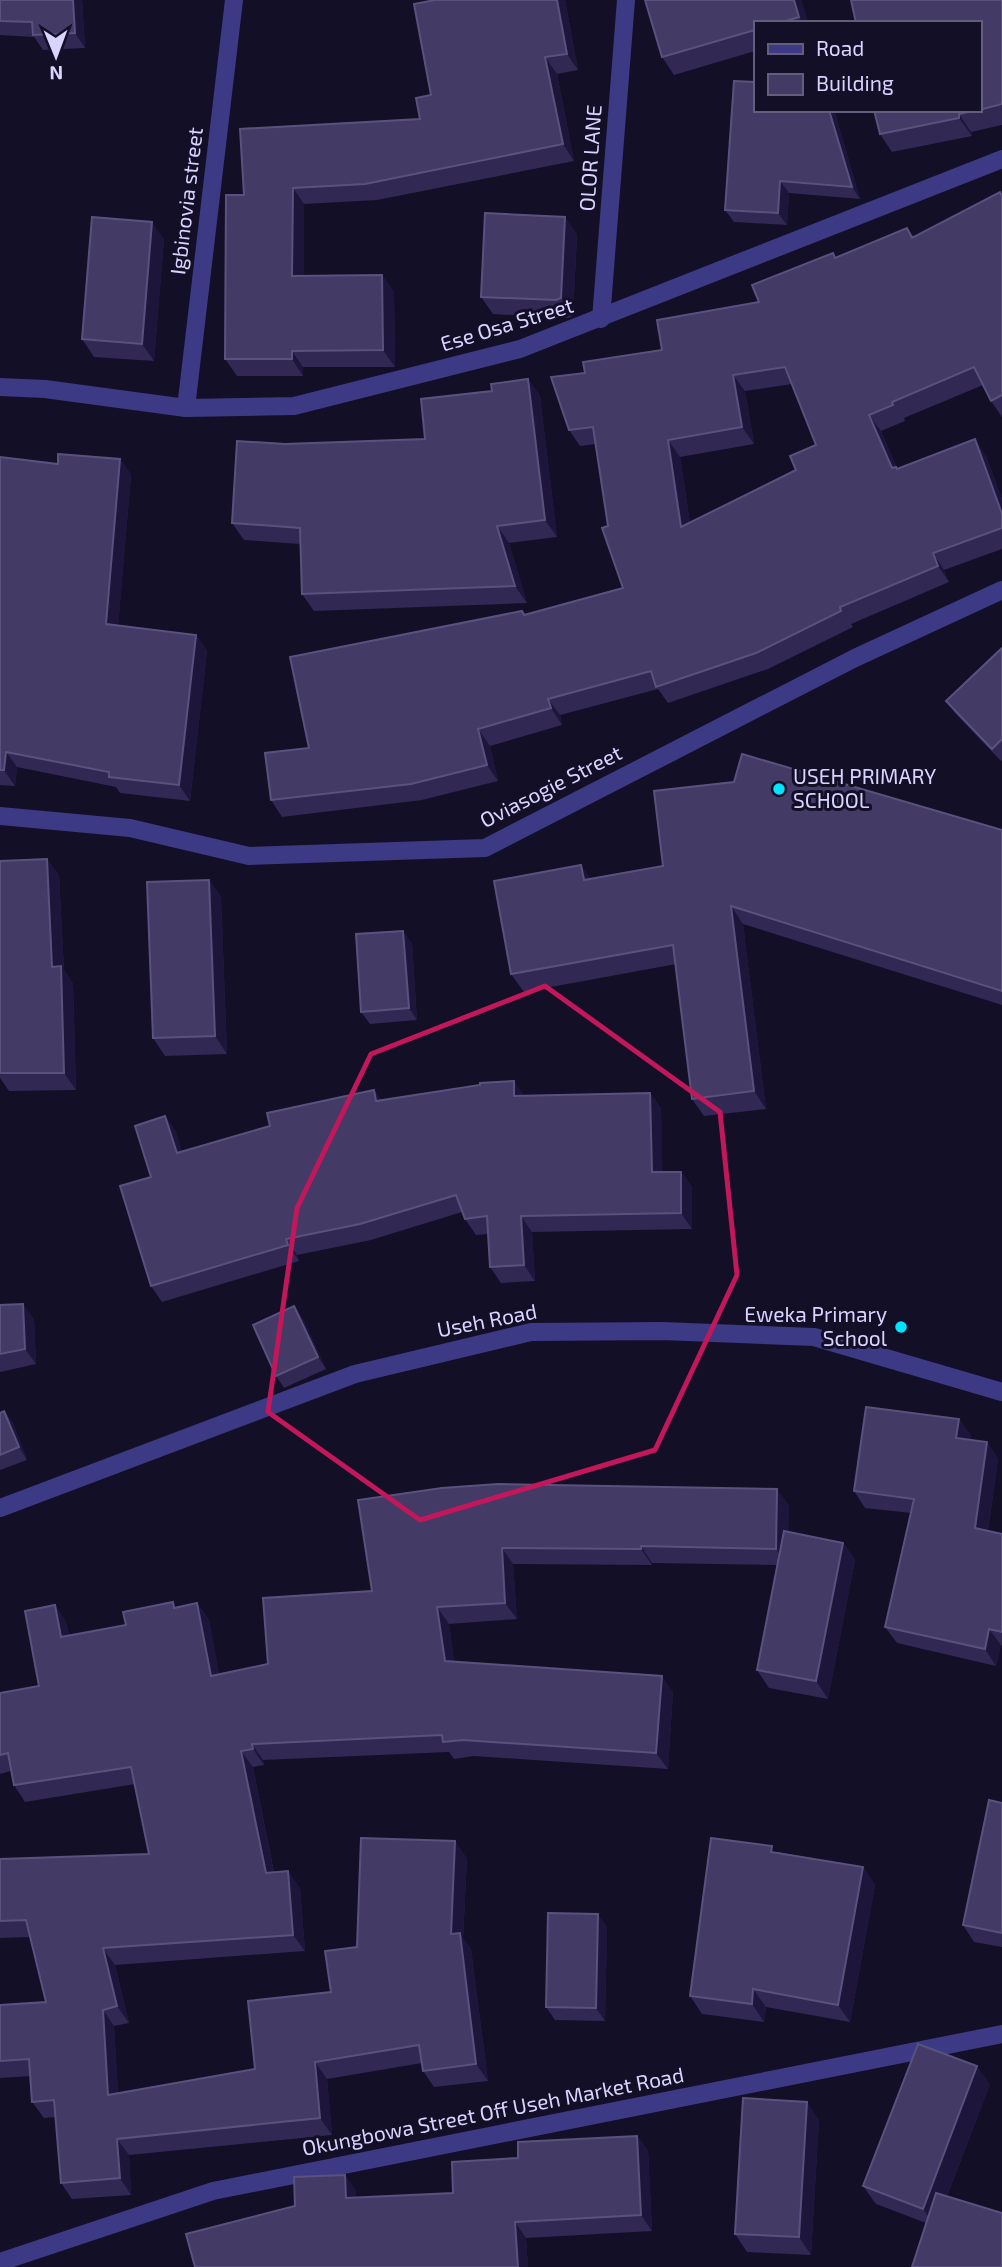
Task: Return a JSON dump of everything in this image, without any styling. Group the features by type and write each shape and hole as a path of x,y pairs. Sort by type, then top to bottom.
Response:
{"street":[{"name":"Igbinovia street","path":"186,408 234,0"},
{"name":"OLOR LANE","path":"601,319 626,0"},
{"name":"Ese Osa Street","path":"0,387 45,389 186,408 294,406 520,349 1002,159"},
{"name":"Oviasogie Street","path":"0,816 130,828 249,856 485,848 855,658 1002,590"},
{"name":"Useh Road","path":"0,1508 355,1374 531,1332 662,1331 814,1337 1002,1392"},
{"name":"Okungbowa Street Off Useh Market Road","path":"0,2262 213,2191 1002,2034"}],"highlighted area":[{"path":"545,986 720,1112 737,1275 655,1450 420,1520 268,1412 297,1208 371,1054"}],"building":[{"path":"0,0 73,0 75,33 33,35 32,22 0,21"},
{"path":"435,0 557,0 567,54 545,57 563,144 365,184 293,188 292,276 382,275 383,350 292,351 292,359 225,359 226,195 244,195 240,129 420,119 416,98 431,95 414,4"},
{"path":"645,0 794,0 799,17 786,21 754,21 754,30 662,57"},
{"path":"851,0 1002,0 1002,104 981,109 981,21 856,21"},
{"path":"734,81 754,82 754,112 830,112 852,187 780,181 778,213 725,210"},
{"path":"874,112 968,112 959,114 959,118 880,134"},
{"path":"1000,192 1002,196 1002,395 991,401 974,367 892,402 893,405 869,415 892,468 897,469 975,439 1002,514 1002,528 933,553 938,566 840,607 841,611 756,653 656,687 651,671 548,699 551,708 478,729 487,765 411,784 271,800 265,753 309,748 290,657 522,611 524,615 623,588 602,528 608,526 593,427 569,430 551,377 585,373 583,362 662,350 657,320 759,302 752,285 833,253 835,258 907,228 912,238","holes":["785,367 816,445 790,456 796,470 681,527 668,440 742,427 733,375"]},
{"path":"485,213 565,217 561,298 481,297"},
{"path":"92,217 152,222 142,344 82,339"},
{"path":"528,379 545,520 497,526 515,586 302,594 300,528 232,523 237,441 285,444 425,439 421,399 492,391 491,384"},
{"path":"58,454 120,459 106,624 196,635 179,785 109,777 109,772 6,752 4,770 0,770 0,457 58,464"},
{"path":"1002,648 1002,739 992,749 946,701"},
{"path":"742,754 1002,830 1002,991 731,906 754,1091 692,1099 673,945 511,974 494,881 581,865 584,880 663,866 654,791 734,782"},
{"path":"47,859 52,967 61,966 64,1073 0,1073 0,861"},
{"path":"209,880 215,1036 153,1038 147,882"},
{"path":"403,931 409,1008 361,1012 356,934"},
{"path":"514,1081 514,1096 650,1093 652,1172 681,1172 681,1213 521,1216 524,1265 490,1267 487,1216 465,1219 456,1195 360,1224 286,1239 288,1245 151,1286 120,1186 151,1177 135,1126 165,1116 177,1153 270,1126 267,1113 374,1090 376,1101 480,1083"},
{"path":"23,1304 25,1349 0,1354 0,1305"},
{"path":"294,1306 318,1357 276,1376 253,1325"},
{"path":"866,1407 959,1419 956,1438 987,1442 975,1528 1002,1534 1002,1632 989,1629 985,1649 885,1627 914,1499 854,1491"},
{"path":"4,1411 19,1447 0,1455 0,1413"},
{"path":"498,1484 777,1489 776,1549 641,1546 641,1549 502,1548 505,1603 437,1607 445,1661 662,1676 656,1753 463,1740 443,1742 442,1735 252,1744 253,1749 241,1751 266,1873 288,1871 293,1935 103,1948 117,2006 103,2010 108,2095 255,2069 248,2001 331,1992 325,1951 357,1947 361,1838 455,1841 451,1934 460,1933 476,2064 423,2071 419,2045 315,2062 320,2118 117,2139 120,2178 61,2183 54,2100 32,2102 29,2059 0,2061 0,2005 46,2002 26,1920 0,1921 0,1859 149,1854 131,1767 14,1785 8,1753 0,1755 0,1693 39,1686 25,1611 55,1605 61,1637 126,1625 123,1612 173,1602 174,1608 197,1603 211,1676 268,1664 263,1598 372,1591 358,1500 442,1488"},
{"path":"784,1531 843,1543 816,1681 757,1670"},
{"path":"989,1800 1002,1803 1002,1933 963,1925"},
{"path":"711,1838 772,1846 771,1852 863,1867 838,2005 753,1989 752,2004 690,1996"},
{"path":"548,1913 598,1914 596,2008 546,2007"},
{"path":"918,2044 977,2066 923,2209 863,2186"},
{"path":"743,2098 807,2102 799,2237 735,2234"},
{"path":"637,2136 641,2215 515,2222 518,2267 195,2267 186,2234 295,2206 294,2177 345,2175 346,2198 453,2193 452,2162 518,2158 518,2142"},
{"path":"936,2193 1002,2213 1002,2267 912,2267"}],"place":[{"name":"USEH PRIMARY SCHOOL","path":"779,789"},
{"name":"Eweka Primary School","path":"901,1327"}]}
